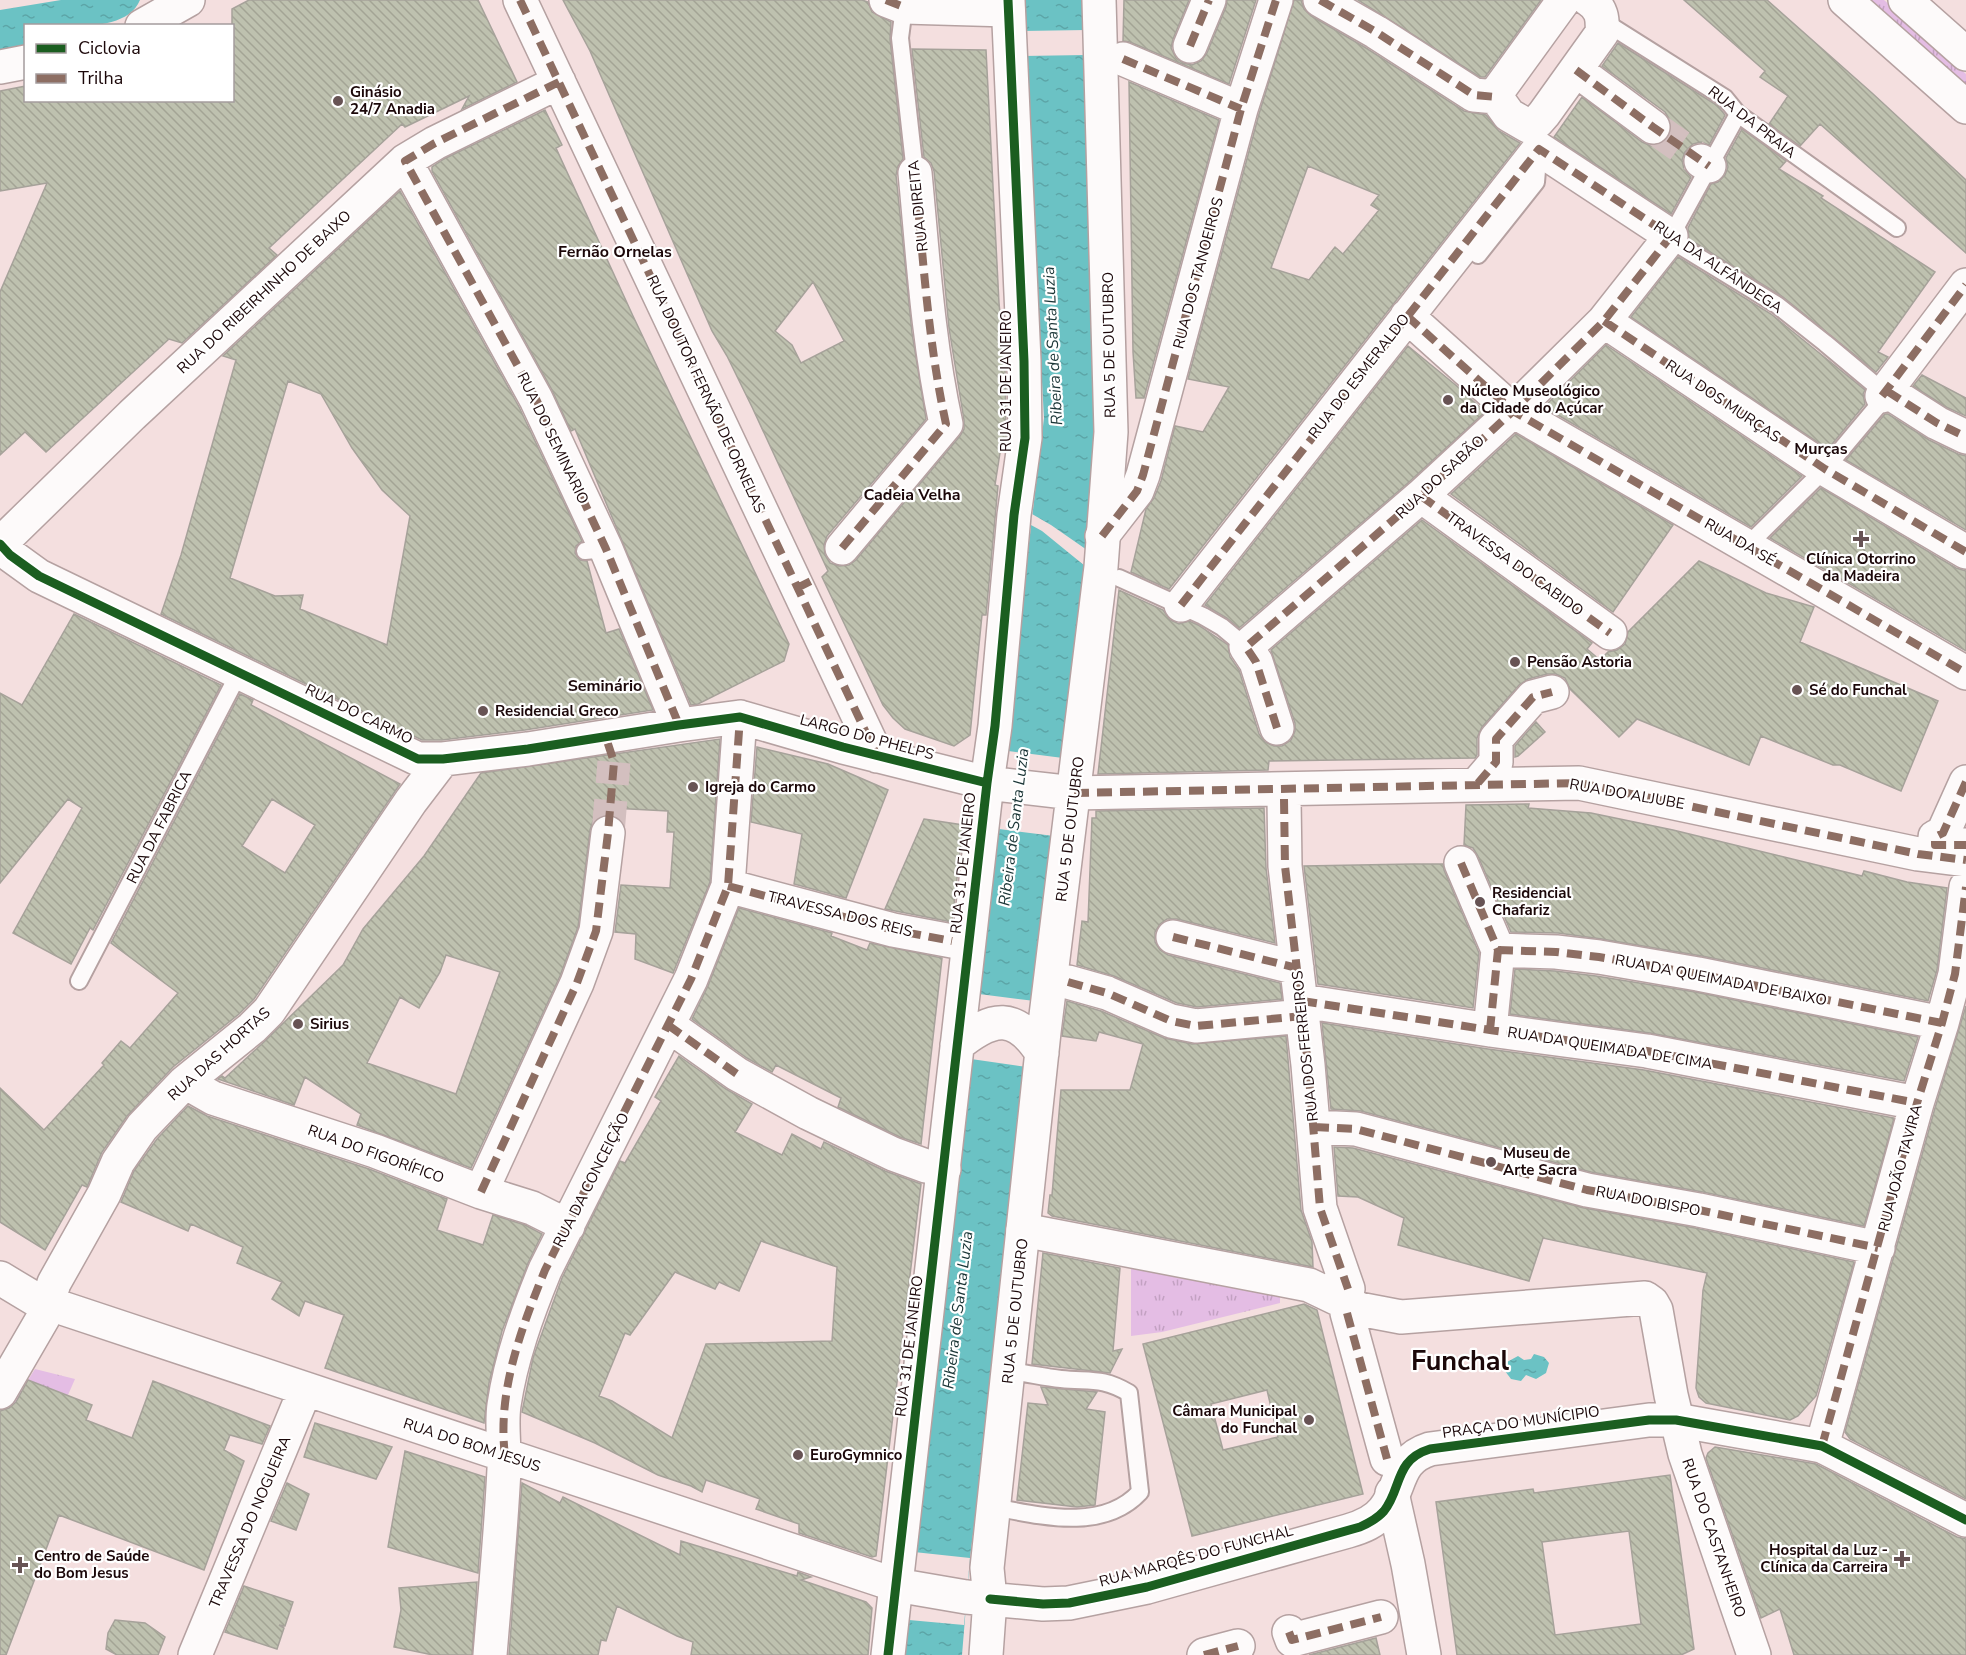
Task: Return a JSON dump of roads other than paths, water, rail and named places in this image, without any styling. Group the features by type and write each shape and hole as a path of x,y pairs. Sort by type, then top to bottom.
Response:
{"street":[{"path":"151,12 188,0"},
{"name":"RUA DOUTOR FERNÃO DE ORNELAS","path":"520,0 807,583 877,756"},
{"name":"RUA 5 DE OUTUBRO","path":"986,1655 978,1598 987,1568 994,1507 1023,1230 1037,1045 1066,792 1101,567 1111,432 1099,0"},
{"path":"1190,46 1209,0"},
{"name":"RUA DOS TANOEIROS","path":"1102,536 1137,491 1143,476 1241,110 1276,0"},
{"path":"1320,0 1376,32 1464,90 1474,95 1496,97 1498,91 1588,4"},
{"path":"1845,0 1966,107"},
{"path":"1905,0 1966,54"},
{"path":"895,3 1008,5"},
{"name":"RUA DO ESMERALDO","path":"1181,605 1407,316 1533,138 1538,122 1602,33 1588,4"},
{"name":"RUA 31 DE JANEIRO","path":"888,1655 904,1586 945,1169 966,1039 995,784 995,726 1014,515 1024,438 1024,361 1008,5"},
{"path":"1123,59 1241,110"},
{"path":"0,67 24,62"},
{"path":"1576,70 1653,128"},
{"name":"RUA DO RIBEIRHINHO DE BAIXO","path":"0,544 132,415 405,161 435,143 559,82"},
{"name":"RUA DA ALFÂNDEGA","path":"1496,97 1509,115 1533,138 1671,236"},
{"name":"RUA DO SEMINARIO","path":"405,161 536,399 595,550 680,725"},
{"name":"RUA DIREITA","path":"842,549 946,424 937,384 929,322 915,173"},
{"name":"RUA DO SABÃO","path":"1246,647 1420,496 1513,411 1604,321 1671,236"},
{"path":"1884,396 1966,285"},
{"name":"RUA DA SÉ","path":"1407,316 1513,411 1966,673"},
{"name":"RUA DOS MURÇAS","path":"1604,321 1825,469 1966,552"},
{"name":"RUA DA ALFÂNDEGA","path":"1884,396 1966,438"},
{"name":"TRAVESSA DO CABIDO","path":"1420,496 1610,633"},
{"name":"RUA DO CARMO","path":"0,544 10,555 39,576 418,759 610,750 680,725 740,717"},
{"path":"1246,647 1256,662 1277,728"},
{"path":"1478,783 1496,762 1496,739 1533,697 1552,692"},
{"name":"LARGO DO PHELPS","path":"740,717 877,756 995,784 1066,792"},
{"name":"RUA DA CONCEIÇÃO","path":"490,1655 505,1456 502,1437 504,1406 514,1354 526,1315 545,1270 691,979 728,886 740,717"},
{"name":"RUA DAS HORTAS","path":"0,1392 43,1318 54,1283 104,1194 118,1162 142,1127 185,1082 252,1028 269,1011 411,801 443,759"},
{"path":"1966,782 1943,833 1935,837 1935,845 1966,845"},
{"name":"RUA DO ALJUBE","path":"1066,792 1579,783 1918,854 1966,860"},
{"name":"RUA DOS FERREIROS","path":"1284,799 1285,866 1302,1008 1320,1208 1348,1301 1387,1459"},
{"path":"481,1192 577,983 588,954 596,931 608,833"},
{"path":"1461,863 1498,950 1490,1030"},
{"name":"TRAVESSA DOS REIS","path":"728,886 893,930 952,941"},
{"name":"RUA JOÃO TAVIRA","path":"1822,1446 1955,975 1966,887"},
{"path":"1173,937 1297,969"},
{"name":"RUA DA QUEIMADA DE BAIXO","path":"1498,950 1556,952 1599,957 1698,974 1942,1023"},
{"name":"RUA DA QUEIMADA DE CIMA","path":"1068,982 1107,993 1171,1022 1196,1026 1302,1008 1647,1051 1917,1103"},
{"path":"966,1039 991,1024 1002,1023 1023,1029 1037,1045"},
{"path":"668,1025 737,1074 808,1113 893,1154 926,1166 945,1169"},
{"name":"RUA DO FIGORÍFICO","path":"185,1082 213,1098 375,1151 481,1192 532,1208 568,1226"},
{"name":"RUA DO BISPO","path":"1314,1127 1356,1129 1587,1190 1699,1210 1878,1248"},
{"path":"1023,1230 1309,1286 1359,1310 1401,1317 1646,1299 1656,1310 1676,1420"},
{"name":"RUA DO BOM JESUS","path":"0,1278 35,1299 505,1456 904,1586 978,1598"},
{"name":"TRAVESSA DO NOGUEIRA","path":"195,1655 305,1390"},
{"name":"PRAÇA DO MUNÍCIPIO","path":"1392,1493 1396,1481 1411,1460 1421,1452 1430,1449 1629,1422 1676,1420 1822,1446 1966,1520"},
{"name":"RUA DO CASTANHEIRO","path":"1676,1420 1685,1454 1754,1655"},
{"path":"1392,1493 1408,1564 1424,1655"},
{"name":"RUA MARQÊS DO FUNCHAL","path":"978,1598 1043,1604 1069,1603 1147,1587 1360,1527 1377,1518 1384,1510 1392,1493"},
{"path":"1289,1632 1292,1640 1382,1617"},
{"path":"1204,1655 1238,1646"}],"lane":[{"name":"RUA DIREITA","path":"895,3 915,173"},
{"name":"RUA DA PRAIA","path":"1588,4 1725,98 1738,114 1897,228"},
{"name":"RUA DO SABÃO","path":"1671,236 1705,163 1738,114"},
{"path":"1478,255 1536,182 1533,138"},
{"name":"RUA DA ALFÂNDEGA","path":"1671,236 1674,242 1777,305 1880,389 1884,396"},
{"path":"1745,545 1755,538 1825,469 1884,396"},
{"path":"1119,578 1181,605 1222,627 1246,647"},
{"name":"RUA DA FABRICA","path":"79,981 239,673"},
{"path":"994,1507 1082,1519 1130,1503 1140,1492 1130,1393 1114,1384 1100,1380 1062,1379 1008,1371"}],"water":[{"path":"61,0 140,0 132,11 121,19 106,23 24,24 24,49 0,54 0,10"},
{"name":"Ribeira de Santa Luzia","path":"1021,0 1086,0 1099,435 1018,1172 970,1558 962,1655 904,1655 1044,418"},
{"path":"1534,1354 1544,1357 1549,1363 1546,1373 1536,1379 1526,1375 1521,1381 1511,1379 1505,1371 1507,1362 1518,1356 1524,1360 1531,1359"}],"tunnel":[{"path":"1653,127 1701,161"},
{"path":"608,833 614,762"}],"place":[{"name":"Ginásio 24/7 Anadia","path":"338,101"},
{"name":"Núcleo Museológico da Cidade do Açúcar","path":"1448,400"},
{"name":"Clínica Otorrino da Madeira","path":"1861,539"},
{"name":"Pensão Astoria","path":"1515,662"},
{"name":"Sé do Funchal","path":"1797,690"},
{"name":"Residencial Greco","path":"483,711"},
{"name":"Igreja do Carmo","path":"693,787"},
{"name":"Residencial Chafariz","path":"1480,902"},
{"name":"Sirius","path":"298,1024"},
{"name":"Museu de Arte Sacra","path":"1491,1162"},
{"name":"Câmara Municipal do Funchal","path":"1309,1420"},
{"name":"EuroGymnico","path":"798,1455"},
{"name":"Hospital da Luz - Clínica da Carreira","path":"1902,1559"},
{"name":"Centro de Saúde do Bom Jesus","path":"20,1565"}],"district":[{"name":"Fernão Ornelas","path":"615,251"},
{"name":"Murças","path":"1821,448"},
{"name":"Cadeia Velha","path":"912,494"},
{"name":"Seminário","path":"605,685"},
{"name":"Funchal","path":"1460,1361"}]}
